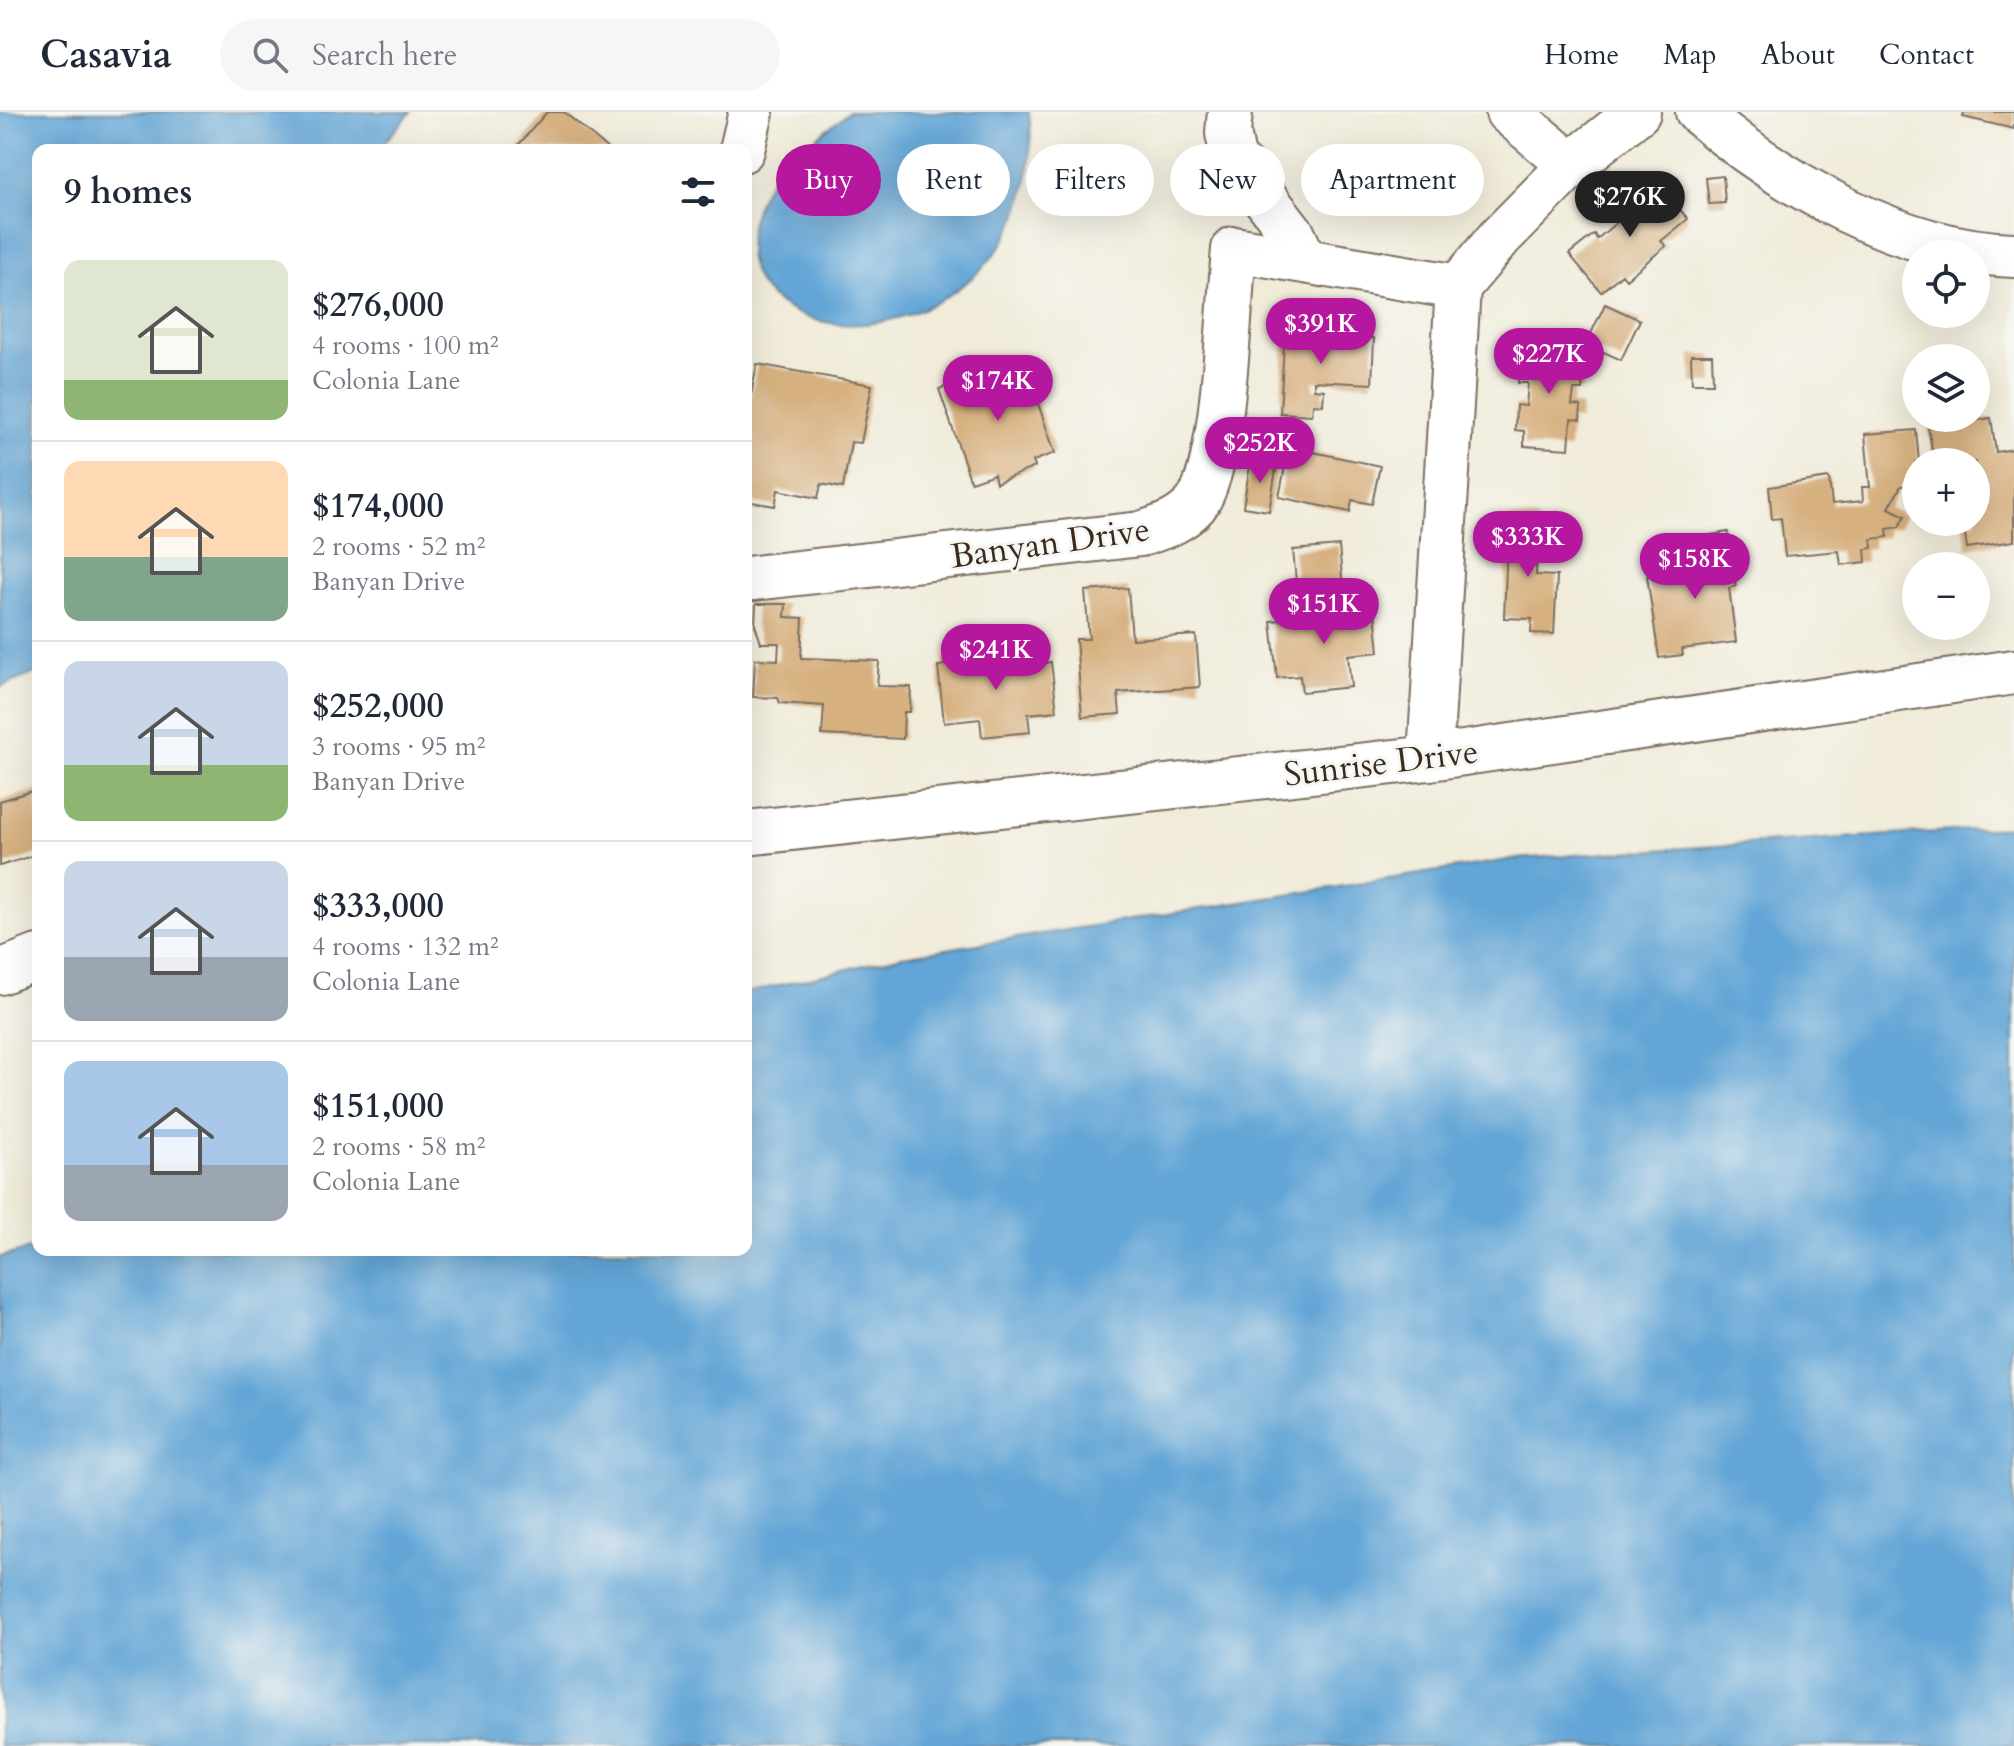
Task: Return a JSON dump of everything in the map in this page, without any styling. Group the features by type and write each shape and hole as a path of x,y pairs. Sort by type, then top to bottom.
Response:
{"street":[{"path":"743,144 751,112"},
{"path":"1230,112 1228,133 1233,157 1292,233 1305,261"},
{"path":"1508,112 1571,165"},
{"path":"1430,758 1458,287 1500,237 1571,165 1638,112"},
{"path":"1698,112 1766,164 1823,198 1879,224 1972,251 2014,255"},
{"name":"Banyan Drive","path":"752,578 1141,534 1173,524 1196,503 1208,477 1217,440 1234,249 1458,287"},
{"name":"Sunrise Drive","path":"752,832 1430,758 2014,672"},
{"path":"0,972 32,959"}],"water":[{"path":"0,112 411,112 383,144 32,144 32,674 0,687"},
{"path":"849,112 1029,112 1031,143 1026,144 1025,192 1007,236 989,261 965,283 938,301 908,315 877,323 845,324 814,319 785,307 764,289 752,268 752,225 759,200 776,173 776,216 881,216 881,144 809,144"},
{"path":"2014,827 2014,1746 0,1746 0,1257 32,1249 32,1256 752,1256 752,992 902,956 1514,859"}],"building":[{"path":"547,112 564,112 602,144 519,144"},
{"path":"1964,112 2014,112 2014,129 1963,117"},
{"path":"1723,176 1725,203 1709,204 1706,178"},
{"path":"1656,182 1688,219 1661,241 1666,246 1626,279 1622,274 1601,292 1569,254 1594,234 1597,239 1636,206 1632,201"},
{"path":"1605,304 1640,320 1621,360 1586,344"},
{"path":"1285,325 1318,327 1318,335 1374,338 1372,384 1314,381 1314,389 1324,390 1323,405 1313,404 1312,415 1280,413"},
{"path":"1530,343 1577,346 1575,374 1583,375 1582,390 1574,390 1572,405 1581,406 1580,420 1571,419 1569,449 1524,446 1524,431 1515,430 1516,405 1526,406 1528,383 1518,383 1520,357 1529,358"},
{"path":"1691,355 1712,355 1713,383 1692,383"},
{"path":"1023,360 1055,453 1033,461 1035,467 996,483 994,474 971,482 939,389"},
{"path":"757,364 872,385 861,443 851,442 843,488 821,484 818,498 778,490 775,506 752,502 752,390"},
{"path":"1990,418 1996,452 2014,449 2014,541 1967,548 1965,536 1990,536 1990,448 1932,448 1929,432 1990,432"},
{"path":"1916,432 1918,448 1902,448 1902,486 1889,508 1902,514 1899,527 1887,529 1888,537 1872,539 1873,548 1865,549 1866,562 1841,565 1839,551 1785,556 1781,518 1772,519 1769,487 1829,478 1832,504 1863,501 1862,487 1870,487 1865,434"},
{"path":"1289,447 1380,466 1372,504 1352,500 1350,512 1279,497"},
{"path":"1251,459 1277,464 1269,511 1243,507"},
{"path":"1508,517 1538,518 1536,575 1557,576 1554,634 1531,633 1532,619 1504,618"},
{"path":"1728,532 1736,586 1729,588 1736,642 1682,649 1683,655 1659,658 1647,576 1696,570 1693,552 1706,550 1704,536"},
{"path":"1339,546 1344,598 1298,602 1293,550"},
{"path":"1128,588 1132,639 1196,635 1200,687 1118,693 1120,714 1082,717 1076,639 1089,639 1085,591"},
{"path":"1374,601 1379,652 1348,655 1351,687 1302,692 1300,676 1277,678 1271,621 1341,614 1340,605"},
{"path":"756,604 786,604 785,617 803,618 801,658 879,661 877,686 911,687 910,712 904,712 903,739 822,735 824,706 780,703 778,698 753,697 755,659 778,660 779,643 761,643 755,625"},
{"path":"1023,651 1025,666 1051,662 1057,711 1028,714 1030,732 982,737 980,719 944,723 938,666 945,665 944,659"},
{"path":"32,791 32,856 0,866 0,801"}]}
